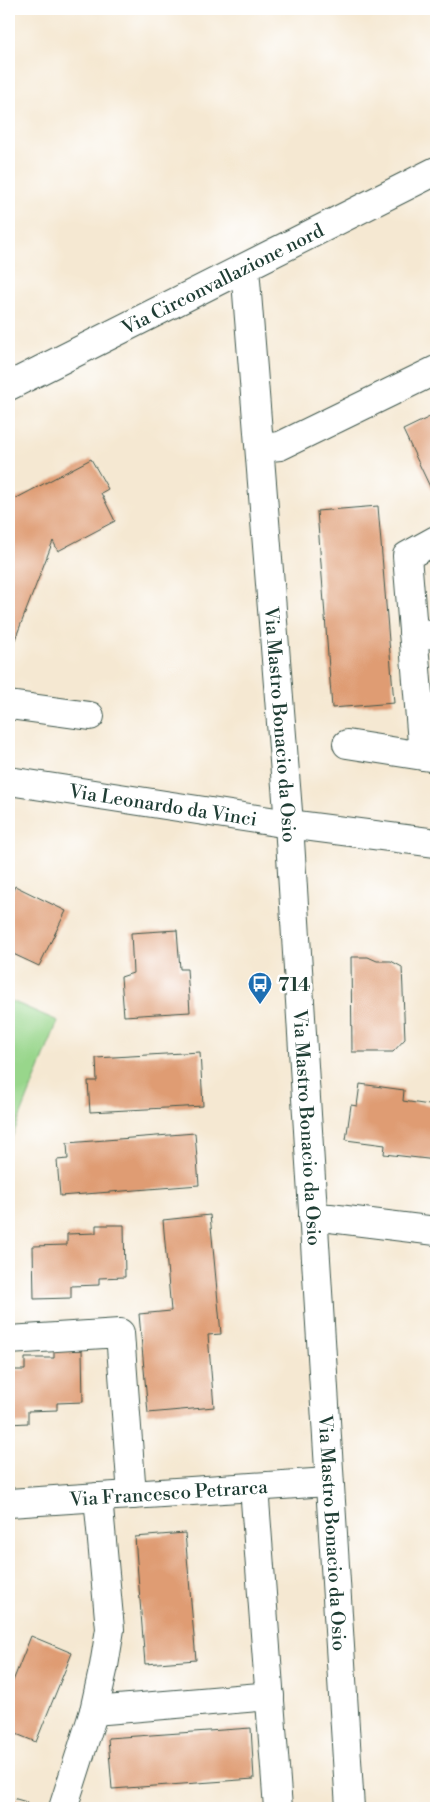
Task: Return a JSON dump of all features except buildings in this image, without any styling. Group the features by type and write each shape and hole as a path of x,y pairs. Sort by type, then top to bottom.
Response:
{"street":[{"name":"Via Circonvallazione nord","path":"9,386 436,171"},
{"name":"Via Mastro Bonacio da Osio","path":"245,268 289,824 328,1482 350,1808"},
{"path":"260,448 280,446 436,370"},
{"path":"347,744 430,757 424,633 407,556 436,540"},
{"path":"9,705 90,716"},
{"name":"Via Leonardo da Vinci","path":"9,781 289,824 436,842"},
{"path":"313,1217 436,1231"},
{"path":"9,1340 120,1333 132,1495"},
{"name":"Via Francesco Petrarca","path":"9,1503 328,1482"},
{"path":"254,1487 278,1808"},
{"path":"63,1808 94,1710 110,1629 98,1498"},
{"path":"94,1710 270,1696"}],"green space":[{"path":"9,1000 58,1021 9,1145"}],"place":[{"name":"714","path":"260,1005"}]}
